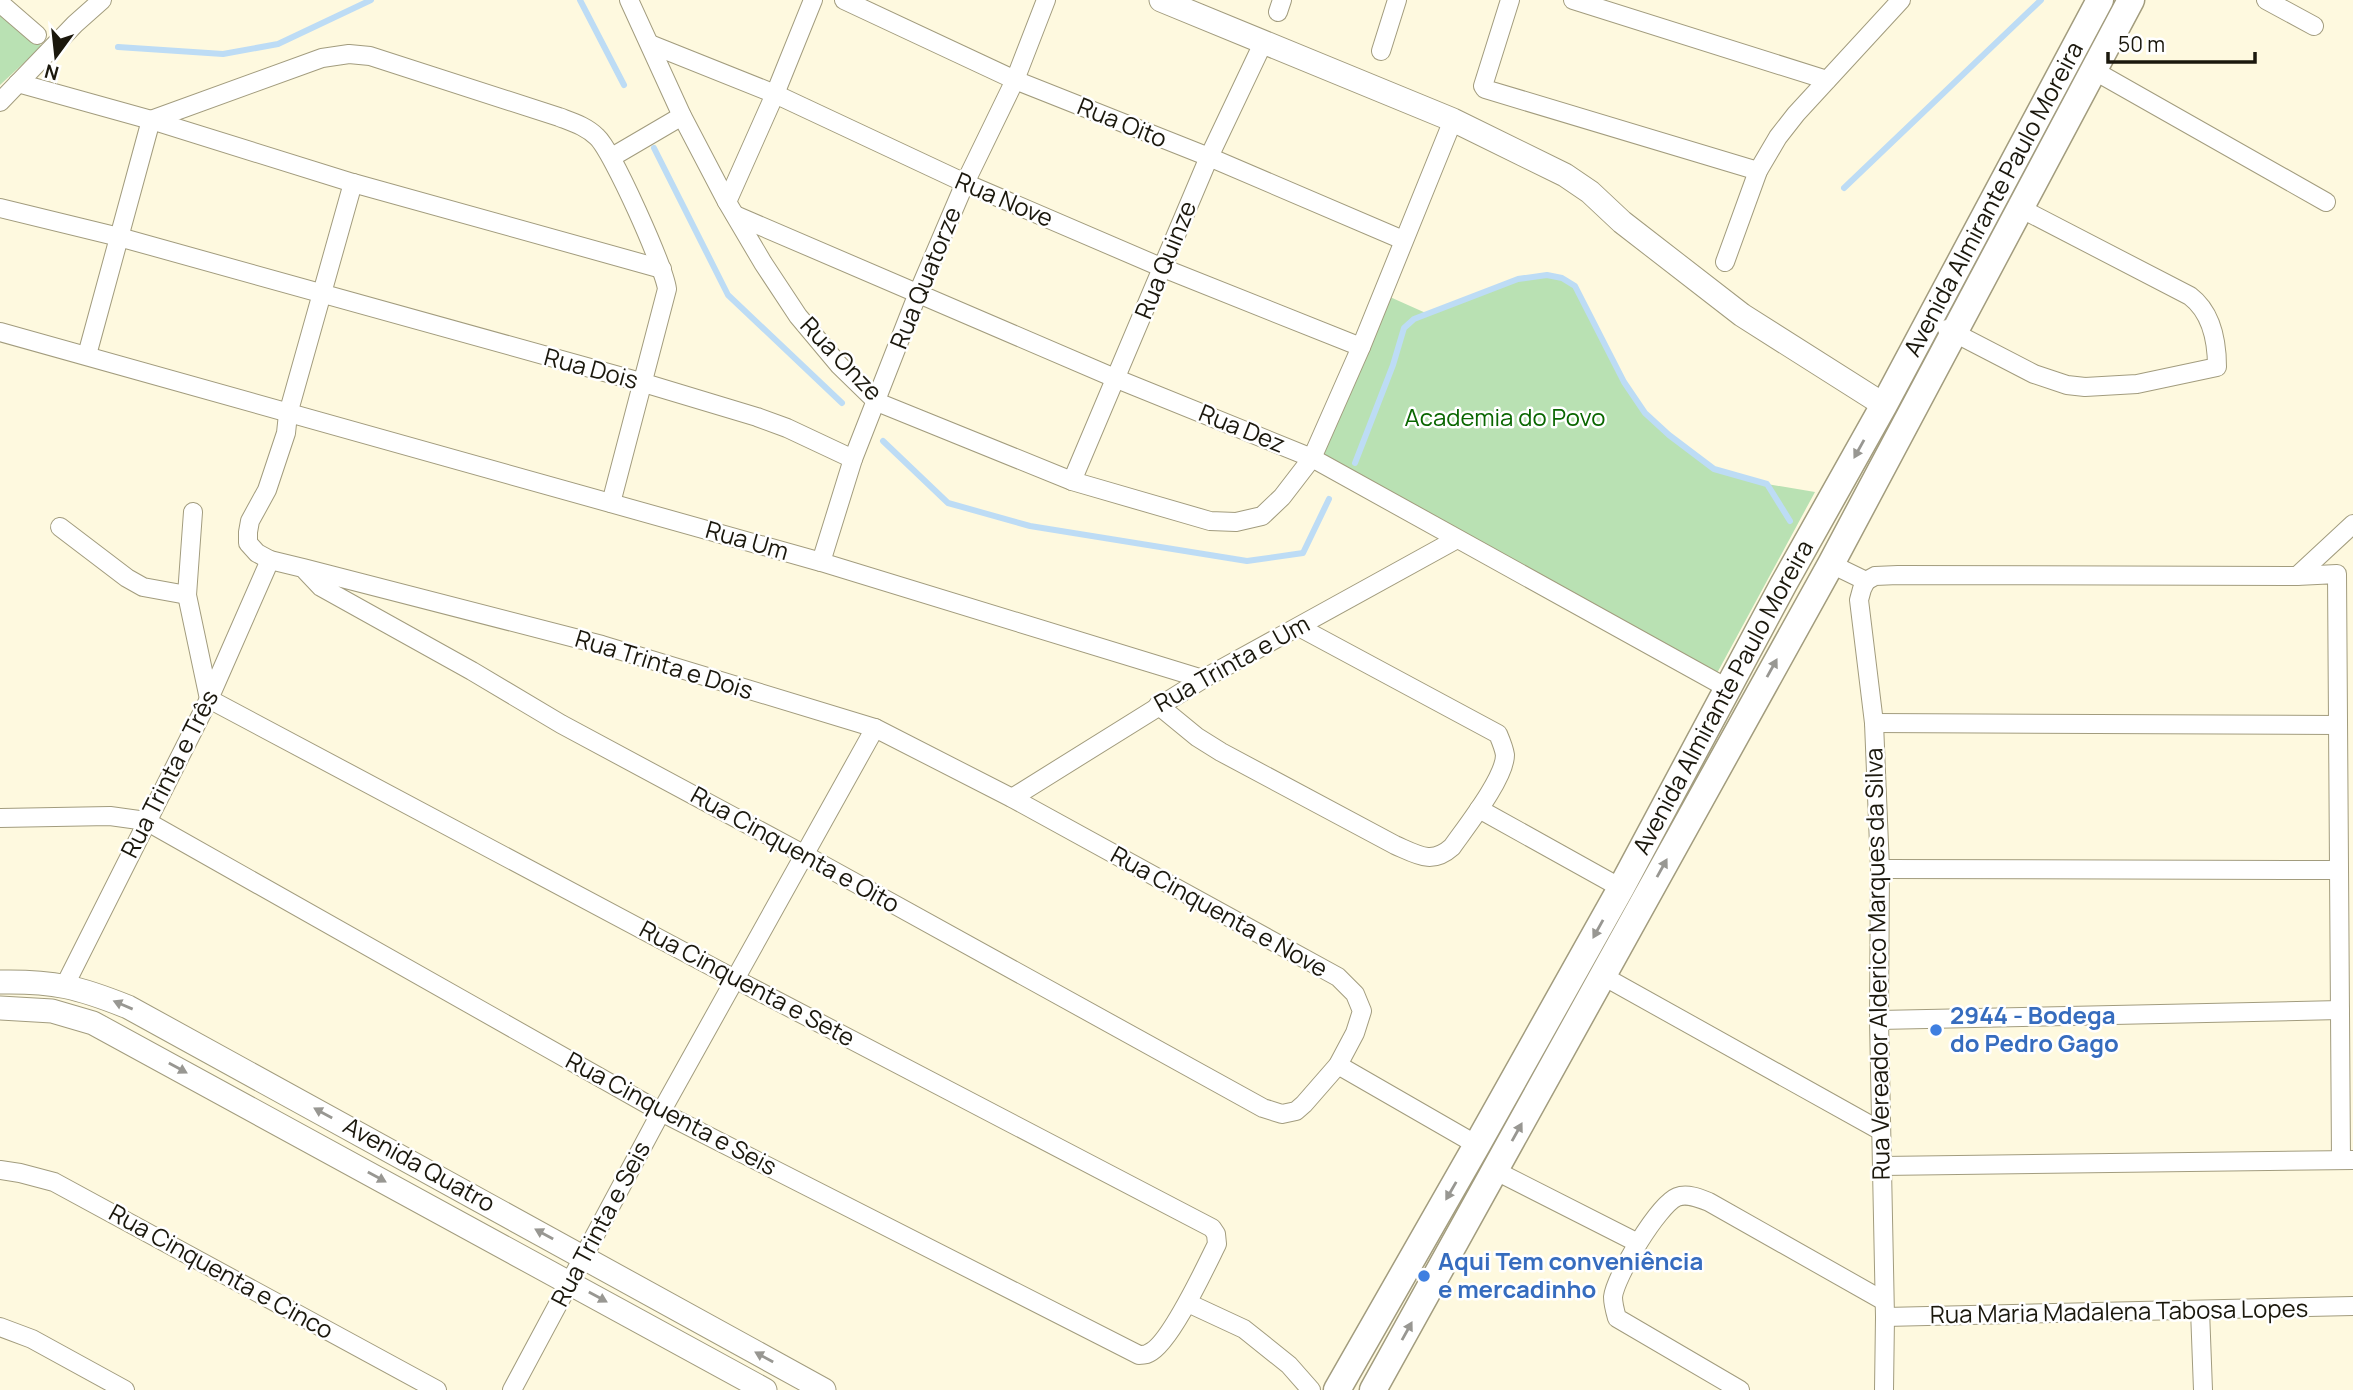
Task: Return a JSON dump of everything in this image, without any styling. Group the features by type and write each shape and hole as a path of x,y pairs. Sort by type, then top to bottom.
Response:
{"main road":[{"name":"Avenida Almirante Paulo Moreira","path":"1336,1390 1621,888 1727,688 1884,405 2099,0"},
{"name":"Avenida Almirante Paulo Moreira","path":"1373,1390 1831,564 2131,0"}],"street":[{"path":"0,102 75,24 102,0"},
{"name":"Rua Onze","path":"629,0 682,116 731,209 798,316 839,365 877,402 1072,481 1210,520 1236,522 1262,516 1282,497 1312,458"},
{"path":"731,209 813,0"},
{"name":"Rua Oito","path":"844,0 1014,80 1209,157 1403,240"},
{"name":"Rua Quatorze","path":"821,562 853,459 918,293 965,183 1014,80 1046,0"},
{"path":"1161,0 1453,120 1565,175 1742,315 1884,405"},
{"path":"1381,51 1397,0"},
{"path":"1510,0 1483,86 1485,89 1758,171"},
{"path":"1573,0 1827,80"},
{"path":"1725,262 1758,171 1778,137 1901,0"},
{"path":"2266,0 2314,26"},
{"path":"0,3 37,35"},
{"name":"Rua Quinze","path":"1072,481 1209,157 1264,41"},
{"name":"Rua Nove","path":"650,44 775,94 965,183 1163,268 1362,347"},
{"path":"151,120 322,58 349,54 370,56 394,63 587,128 600,139 612,157 665,278 666,299 611,503"},
{"path":"2093,69 2326,202"},
{"path":"18,83 151,120 353,183 662,269"},
{"path":"612,157 682,116"},
{"path":"87,355 151,120"},
{"path":"1312,458 1362,347 1453,120"},
{"path":"288,414 353,183"},
{"name":"Rua Dois","path":"0,208 119,237 644,383 757,417 853,459"},
{"path":"1929,318 2034,374 2067,385 2085,387 2137,384 2217,367 2213,334 2199,303 2020,208"},
{"name":"Rua Dez","path":"731,209 1117,379 1312,458 1727,688"},
{"name":"Rua Um","path":"0,331 821,562 1203,679"},
{"name":"Rua Cinquenta e Oito","path":"288,414 286,433 267,490 250,521 248,543 257,554 303,568 321,587 561,724 1263,1108 1283,1114 1296,1111 1338,1065"},
{"path":"193,512 187,595 209,699"},
{"path":"2297,576 2353,524"},
{"path":"60,527 143,587 187,595"},
{"name":"Rua Trinta e Um","path":"1012,798 1158,705 1457,540"},
{"name":"Rua Trinta e Três","path":"65,985 209,699 270,560"},
{"path":"1831,564 1866,581 1875,576 1898,575 2337,574 2340,1010 2347,1160 1882,1166"},
{"name":"Rua Trinta e Dois","path":"303,568 602,645 875,728 1012,798"},
{"name":"Rua Vereador Alderico Marques da Silva","path":"1866,581 1862,589 1860,611 1874,723 1880,869 1879,1020 1884,1390"},
{"path":"1158,705 1196,737 1221,752 1395,845 1420,856 1442,856 1452,847 1500,774 1505,758 1498,734 1299,627"},
{"name":"Rua Cinquenta e Sete","path":"209,699 735,979 1212,1228 1217,1244 1188,1303"},
{"path":"1874,723 2338,725"},
{"name":"Rua Trinta e Seis","path":"512,1390 661,1112 875,728"},
{"name":"Rua Cinquenta e Nove","path":"1012,798 1338,977 1354,994 1362,1011 1355,1033 1338,1065"},
{"path":"1479,808 1621,888"},
{"path":"0,818 110,816 146,821"},
{"name":"Rua Cinquenta e Seis","path":"146,821 661,1112 1139,1355 1156,1349 1188,1303"},
{"path":"1880,869 2339,870"},
{"path":"1603,976 1881,1131"},
{"name":"Avenida Quatro","path":"0,982 39,981 65,985 116,1002 156,1021 824,1390"},
{"name":"Avenida Quatro","path":"0,1008 52,1011 93,1023 765,1390"},
{"path":"1879,1020 2340,1010"},
{"path":"1338,1065 1477,1145"},
{"name":"Rua Cinquenta e Cinco","path":"0,1170 54,1182 437,1390"},
{"path":"1496,1171 1638,1243"},
{"path":"1740,1390 1617,1318 1613,1295 1638,1243 1665,1206 1679,1196 1694,1196 1709,1202 1884,1309"},
{"path":"1188,1303 1244,1329 1289,1365 1311,1390"},
{"path":"2353,1306 2353,1313"},
{"name":"Rua Maria Madalena Tabosa Lopes","path":"1884,1309 2200,1310 2353,1306"},
{"path":"2200,1310 2203,1390"},
{"path":"0,1327 32,1339 125,1390"}],"green space":[{"path":"0,11 42,46 0,85"},
{"name":"Academia do Povo","path":"1547,275 1562,278 1575,286 1624,382 1645,413 1669,435 1714,469 1767,484 1815,492 1716,675 1320,457 1390,297 1428,314 1518,279"}],"waterway":[{"path":"118,47 223,54 278,44 371,0"},
{"path":"580,0 624,85"},
{"path":"1844,188 2041,0"},
{"path":"654,148 728,295 842,403"},
{"path":"1355,463 1393,365 1404,328 1414,319 1518,279 1547,275 1562,278 1575,286 1624,382 1645,413 1714,469 1767,484 1790,521"},
{"path":"883,441 948,503 1030,526 1247,561 1303,553 1329,499"}],"place":[{"name":"2944 - Bodega do Pedro Gago","path":"1936,1030"},
{"name":"Aqui Tem conveniência e mercadinho","path":"1424,1276"}]}
